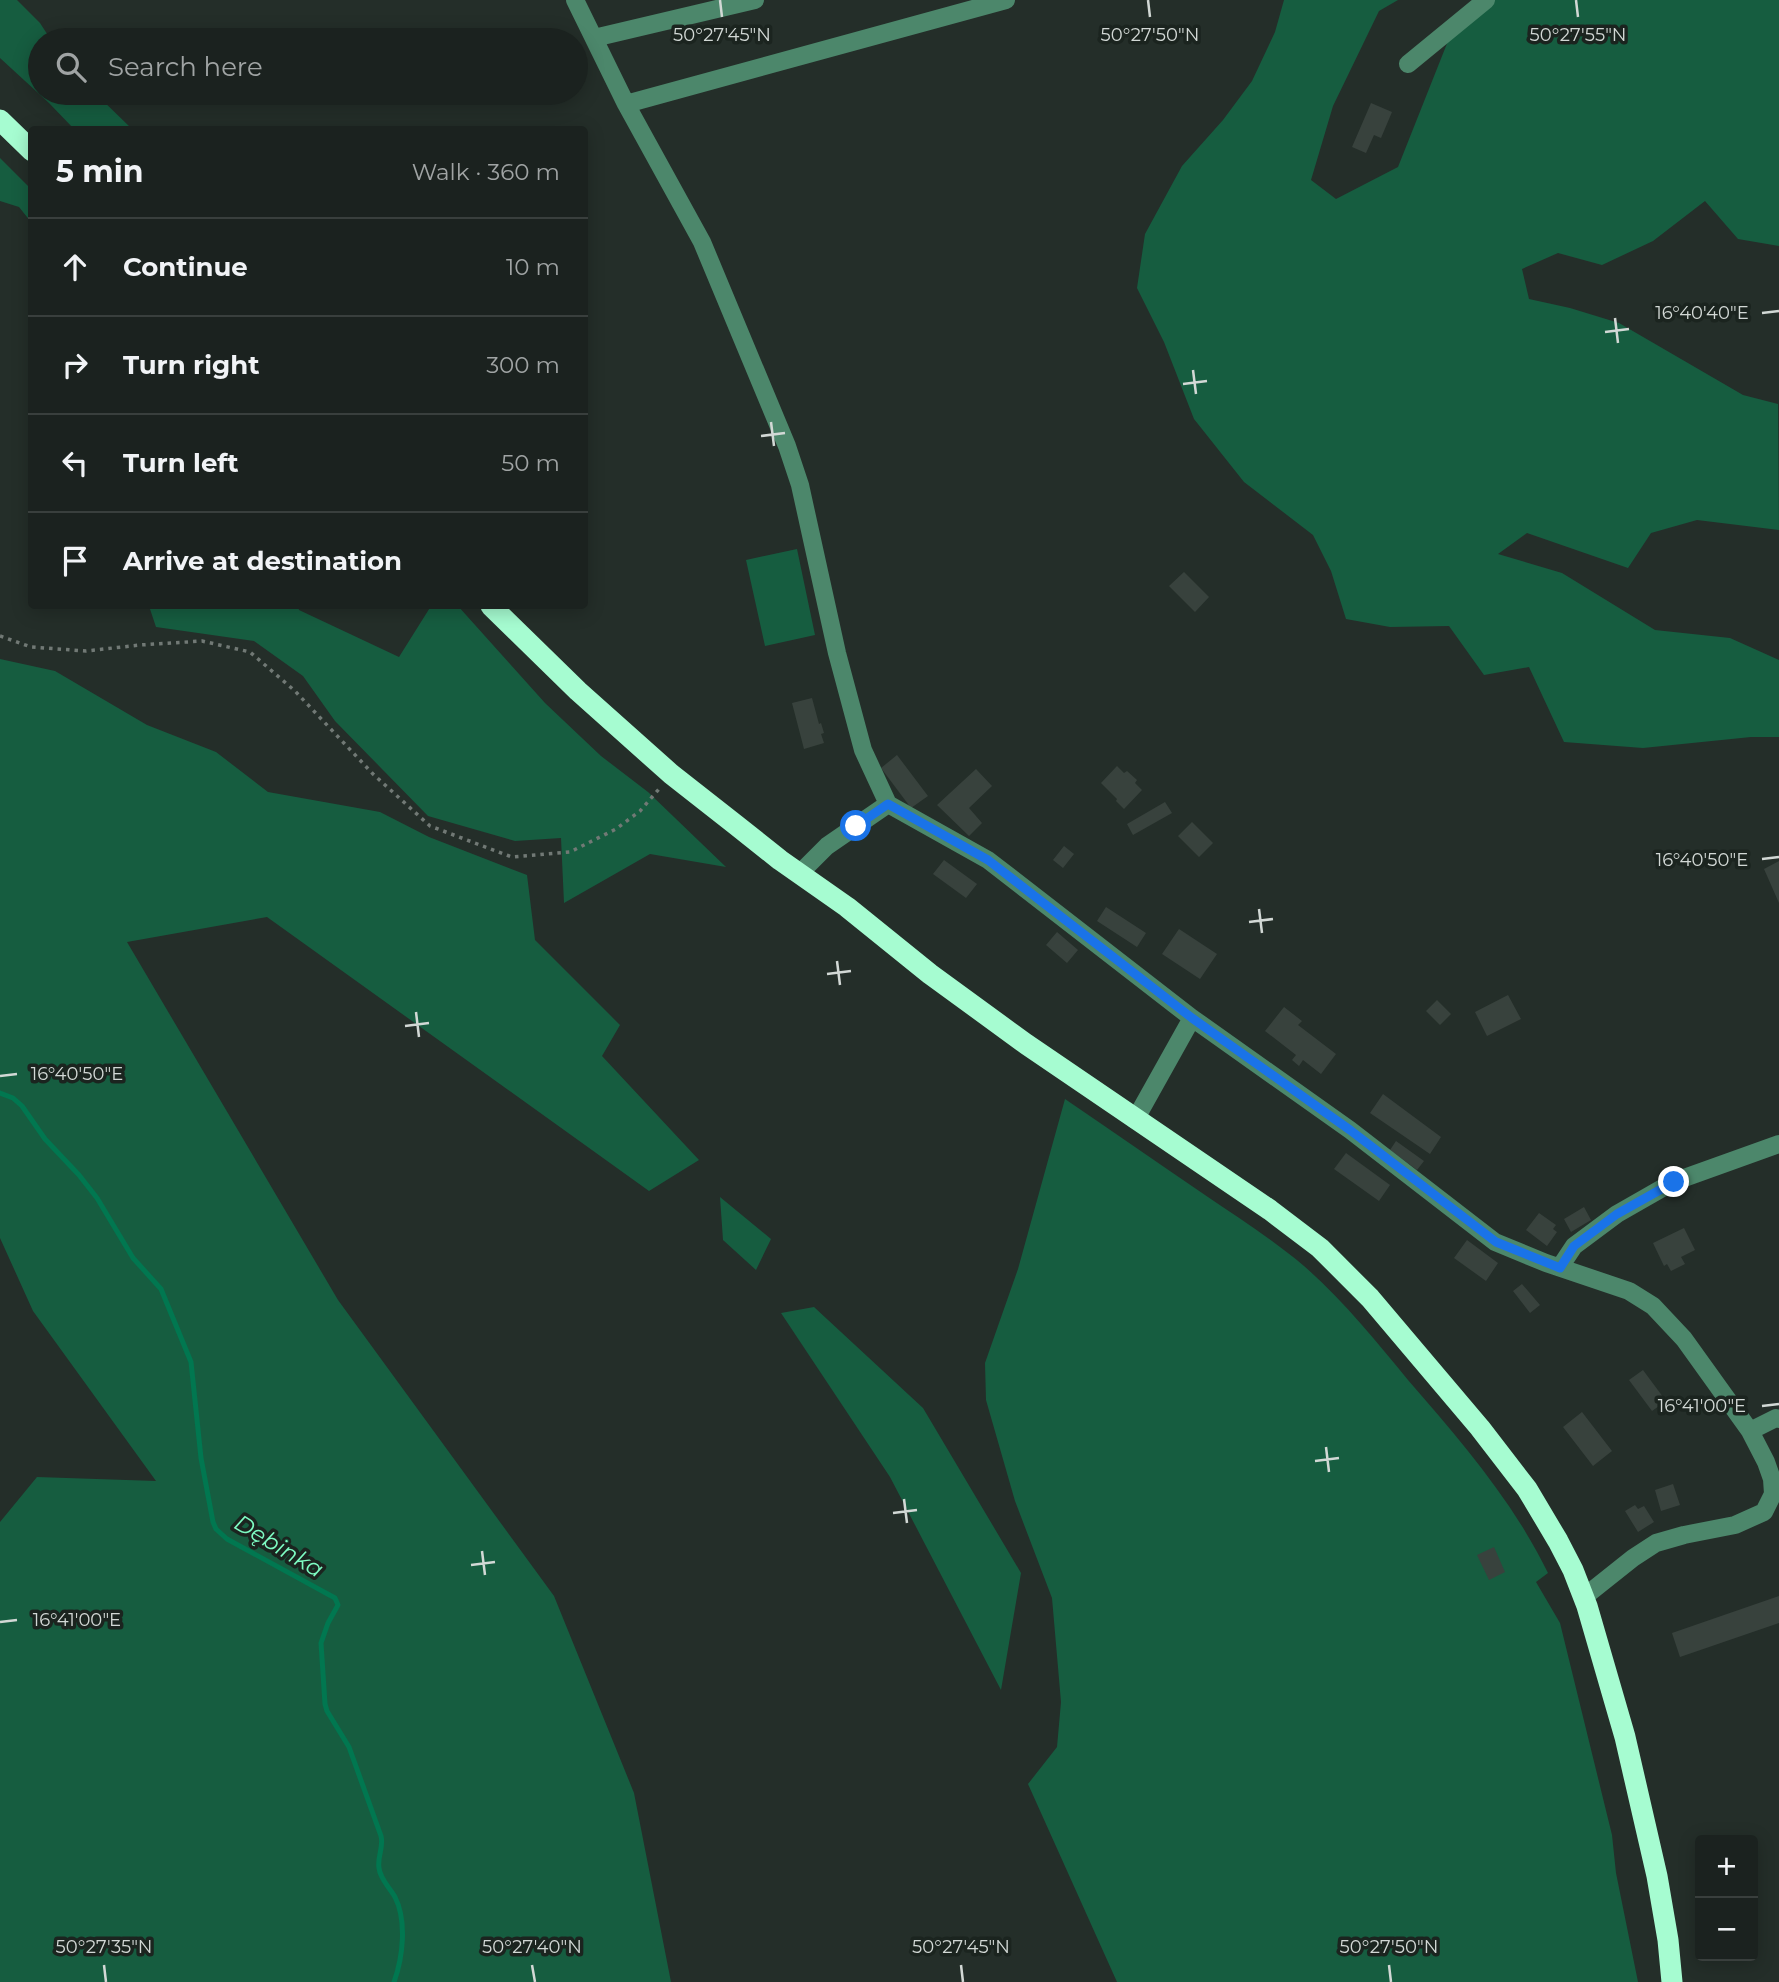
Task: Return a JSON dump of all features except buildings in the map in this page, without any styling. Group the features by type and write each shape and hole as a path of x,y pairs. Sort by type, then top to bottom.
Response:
{"highway":[{"path":"0,120 28,148"},
{"path":"494,609 578,691 671,774 799,874 847,907 920,967 1135,1120 1280,1217 1320,1248 1370,1298 1527,1489 1558,1541 1584,1597 1625,1737 1644,1817 1659,1889 1672,1982"}],"street":[{"path":"575,0 626,104 702,243 787,446 800,485 837,653 863,750 888,804 988,860 1192,1018 1350,1130 1496,1242 1560,1268 1629,1291 1653,1306 1684,1339 1750,1431 1772,1479 1773,1494 1764,1512 1735,1525 1684,1535 1657,1544 1633,1558 1584,1597"},
{"path":"594,38 755,0"},
{"path":"626,104 1006,0"},
{"path":"1408,64 1486,0"},
{"path":"799,874 827,846 888,804"},
{"path":"1135,1120 1192,1018"},
{"path":"1560,1268 1574,1246 1617,1214 1662,1188 1779,1144"},
{"path":"1750,1431 1779,1419"}],"path":[{"path":"0,636 31,647 86,651 202,641 250,652 295,691 373,774 430,826 512,857 570,852 616,829 640,811 671,774"}],"green space":[{"path":"0,0 17,0 43,28 28,28 28,84 0,58"},
{"path":"1284,0 1398,0 1379,11 1333,106 1311,180 1336,199 1398,167 1448,41 1495,0 1779,0 1779,246 1738,239 1705,201 1653,241 1602,265 1558,253 1522,269 1529,299 1619,323 1743,395 1778,404 1779,530 1697,520 1651,533 1628,568 1527,533 1498,554 1562,573 1655,630 1730,638 1779,660 1779,737 1751,737 1643,748 1564,742 1529,667 1484,675 1449,626 1390,627 1346,619 1331,571 1313,535 1244,482 1194,419 1164,342 1137,288 1145,234 1182,166 1223,120 1252,81 1275,32"},
{"path":"51,105 107,105 129,126 71,126"},
{"path":"0,158 28,186 28,218 19,207 0,201"},
{"path":"797,549 815,635 765,646 746,560"},
{"path":"150,609 299,609 399,657 429,609 461,609 545,703 601,756 648,792 726,867 650,854 564,903 561,838 515,841 428,816 335,721 303,676 254,641 156,627"},
{"path":"0,659 55,671 147,725 216,752 268,792 380,812 429,837 527,875 535,940 620,1025 602,1056 699,1160 649,1191 267,917 127,942 338,1300 554,1596 634,1793 671,1982 0,1982 0,1522 37,1477 156,1481 33,1311 0,1238"},
{"path":"1065,1099 1268,1238 1318,1279 1359,1321 1447,1425 1519,1521 1548,1573 1536,1582 1560,1623 1612,1835 1616,1873 1638,1982 1117,1982 1028,1784 1057,1747 1061,1702 1052,1598 1015,1501 986,1400 985,1363 1018,1269"},
{"path":"720,1197 771,1239 756,1270 723,1240"},
{"path":"814,1307 923,1408 1021,1573 1001,1690 890,1477 781,1313"}],"waterway":[{"name":"Dębinka","path":"0,1093 13,1098 22,1106 45,1139 79,1175 97,1198 133,1258 161,1289 191,1362 201,1458 216,1529 227,1539 335,1598 338,1605 321,1643 325,1704 349,1747 381,1836 380,1872 399,1907 402,1939 400,1962 394,1982"}],"route":[{"path":"856,826 888,804 988,860 1192,1018 1350,1130 1472,1225 1496,1242 1521,1253 1560,1268 1574,1246 1617,1214 1674,1182"}]}
